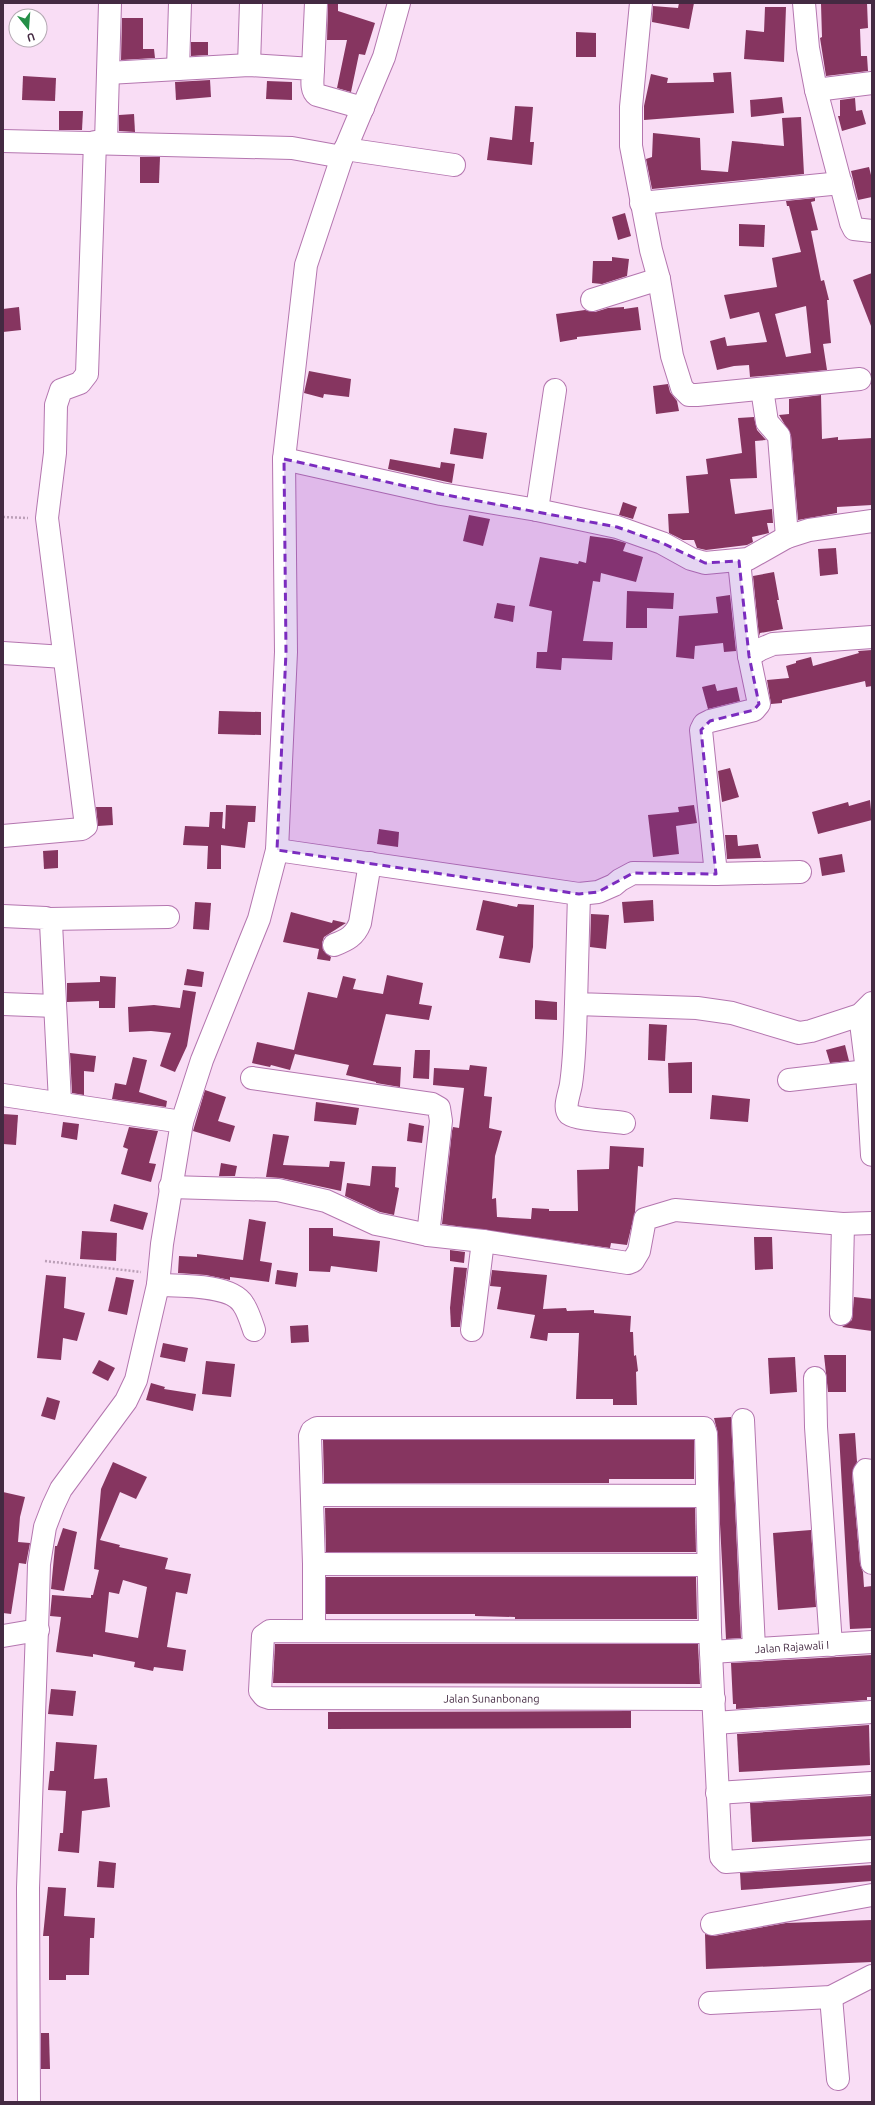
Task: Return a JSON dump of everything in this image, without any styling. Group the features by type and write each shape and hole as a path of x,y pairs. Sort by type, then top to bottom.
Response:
{"street":[{"path":"3,836 82,829 86,826 47,518 52,490 56,405 61,390 80,383 87,374 100,142 108,74 110,3"},
{"path":"178,69 180,3"},
{"path":"249,65 251,3"},
{"path":"316,3 313,69 314,93 363,108"},
{"path":"29,2102 28,1888 38,1630 39,1564 45,1527 61,1490 126,1401 136,1380 159,1279 170,1187 182,1122 202,1060 259,919 277,850 286,652 284,459 306,265 344,153 384,57 399,3"},
{"path":"640,3 631,107 631,146 659,279 672,356 679,382 684,391 689,395 697,395 860,379"},
{"path":"804,3 808,48 816,90 853,227 858,230 872,231"},
{"path":"108,74 249,65 313,69"},
{"path":"816,90 872,83"},
{"path":"3,141 100,142 232,148 292,148 454,165"},
{"path":"642,203 841,183"},
{"path":"592,300 659,279"},
{"path":"762,389 767,422 780,436 787,536"},
{"path":"537,510 555,390"},
{"path":"284,459 441,494 537,510 617,527 662,543 691,559 704,563 748,559 787,536 809,530 872,521"},
{"path":"716,874 701,730 704,724 710,721 754,710 758,707 758,697 749,656 739,561"},
{"path":"749,656 774,644 872,637"},
{"path":"3,653 64,657"},
{"path":"277,850 578,894 598,892 633,874 800,872"},
{"path":"334,945 346,940 356,931 360,923 370,863"},
{"path":"578,894 576,1004 573,1068 567,1103 568,1112 579,1117 624,1123"},
{"path":"3,916 49,919 168,917"},
{"path":"49,919 60,1102"},
{"path":"3,1004 55,1006"},
{"path":"576,1004 697,1008 732,1013 799,1033 811,1031 866,1009 867,1070 872,1155"},
{"path":"789,1080 867,1070"},
{"path":"252,1078 432,1104 439,1108 441,1121 428,1235"},
{"path":"3,1095 60,1102 182,1122"},
{"path":"170,1187 278,1190 326,1201 376,1224 428,1235 483,1241 628,1263 633,1261 639,1251 645,1219 675,1210 843,1224 872,1223"},
{"path":"841,1314 843,1224"},
{"path":"472,1330 483,1241"},
{"path":"159,1279 206,1287 234,1295 243,1303 254,1330"},
{"path":"815,1378 816,1427 831,1645"},
{"path":"742,1420 754,1648"},
{"path":"314,1630 314,1564 310,1436 312,1431 316,1428 704,1428 706,1434 708,1564 721,1857 726,1862 872,1851"},
{"path":"872,1471 866,1470 864,1473 869,1510 872,1563"},
{"path":"312,1495 706,1496"},
{"path":"314,1564 708,1564"},
{"path":"3,1636 38,1630"},
{"name":"Jalan Rajawali I","path":"270,1698 264,1696 260,1691 264,1635 270,1631 314,1630 711,1642 754,1648 872,1642"},
{"name":"Jalan Sunanbonang","path":"270,1698 714,1700"},
{"path":"715,1723 872,1712"},
{"path":"718,1792 872,1783"},
{"path":"712,1924 872,1895"},
{"path":"710,2003 831,1997 872,1976"},
{"path":"831,1997 838,2079"}],"path":[{"path":"3,517 47,518"},
{"path":"45,1260 159,1279"}],"highlighted area":[{"path":"284,459 441,494 617,527 662,543 705,563 739,561 749,656 759,704 754,710 710,721 701,730 716,874 633,873 598,892 579,894 277,850 286,652"}],"building":[{"path":"328,3 338,3 338,11 375,23 365,55 359,54 351,92 337,88 347,40 327,40"},
{"path":"679,3 694,3 689,29 652,22 653,6 678,8"},
{"path":"867,3 868,28 860,29 861,56 867,56 868,71 826,76 820,38 822,37 821,4"},
{"path":"765,7 786,7 784,62 744,59 746,30 764,32"},
{"path":"122,18 143,18 143,49 154,49 155,58 121,60"},
{"path":"576,32 596,33 596,57 576,57"},
{"path":"191,42 208,42 208,55 191,56"},
{"path":"731,72 734,113 644,120 644,106 651,74 668,78 667,83 714,82 713,73"},
{"path":"23,76 56,78 55,101 22,100"},
{"path":"210,80 211,97 176,100 175,82"},
{"path":"267,81 292,82 292,100 266,99"},
{"path":"782,97 784,113 751,117 750,100"},
{"path":"855,98 856,111 862,110 866,124 842,131 838,116 840,116 840,100"},
{"path":"515,106 533,107 530,142 534,142 532,165 487,160 490,137 512,140"},
{"path":"59,111 83,111 82,130 59,130"},
{"path":"134,114 135,132 119,131 119,115"},
{"path":"801,117 804,174 652,189 646,159 652,157 653,133 700,138 701,170 728,172 732,141 784,146 782,118"},
{"path":"140,157 160,157 159,183 140,183"},
{"path":"869,167 872,179 872,197 858,200 851,171"},
{"path":"815,198 815,201 811,202 818,230 811,231 821,281 824,280 829,300 827,300 831,343 823,344 827,370 750,377 749,365 734,366 717,370 710,341 725,337 727,346 767,342 759,312 730,319 724,295 777,287 772,258 801,252 789,206 787,206 786,201","holes":["806,306 811,353 786,357 775,314"]},
{"path":"625,213 631,236 618,240 612,217"},
{"path":"739,224 765,225 764,247 739,246"},
{"path":"612,257 629,259 627,276 602,284 592,283 593,261 612,261"},
{"path":"872,273 872,326 871,326 853,280"},
{"path":"19,307 21,330 3,332 3,309"},
{"path":"624,307 624,309 638,307 641,330 577,337 577,339 560,342 556,314 585,310 595,312 608,308"},
{"path":"309,371 351,379 349,397 324,394 323,398 304,393"},
{"path":"668,384 670,392 677,401 679,411 656,414 653,386"},
{"path":"821,395 822,439 838,437 838,440 872,438 872,505 837,507 837,513 798,520 791,435 779,415 789,414 789,399"},
{"path":"754,417 757,430 766,440 755,441 757,478 730,479 735,514 772,509 773,523 767,523 769,533 752,537 753,542 747,545 706,550 697,548 694,540 683,540 669,533 668,514 689,513 686,476 708,474 706,459 742,453 738,418"},
{"path":"454,428 487,433 483,459 450,454"},
{"path":"390,459 440,468 441,462 455,464 452,483 388,469"},
{"path":"623,502 637,507 633,519 619,515"},
{"path":"469,515 490,519 483,546 463,541"},
{"path":"590,536 612,539 626,543 623,551 643,557 636,582 601,573 600,582 593,581 583,641 613,642 612,660 562,658 561,670 536,668 537,652 547,652 552,611 529,606 540,557 578,564 579,561 586,563"},
{"path":"836,548 838,574 820,576 818,549"},
{"path":"774,572 779,600 777,600 783,629 760,633 759,636 753,576"},
{"path":"627,591 674,593 673,609 647,608 647,628 626,628"},
{"path":"730,595 736,651 724,652 723,643 695,646 694,659 676,657 679,616 718,613 716,597"},
{"path":"497,603 515,606 513,622 494,618"},
{"path":"872,650 872,686 866,687 865,681 782,700 782,703 771,704 767,680 789,678 786,666 796,663 796,661 811,657 813,666 859,653 858,651"},
{"path":"715,684 717,691 737,687 740,701 708,709 702,687"},
{"path":"219,711 261,712 261,735 218,734"},
{"path":"730,768 739,797 722,802 718,771"},
{"path":"870,800 872,820 818,834 812,812 848,802 849,806"},
{"path":"226,805 256,806 255,822 248,822 245,848 221,845 221,869 207,869 208,846 183,845 185,826 209,827 210,812 223,812 222,828 225,829"},
{"path":"694,805 697,823 676,826 679,854 653,857 648,815 679,812 678,807"},
{"path":"96,807 112,807 113,825 98,826"},
{"path":"379,829 399,832 398,847 377,844"},
{"path":"725,835 737,835 738,846 758,844 761,858 727,859"},
{"path":"58,850 58,868 44,869 43,851"},
{"path":"842,854 845,872 822,876 819,858"},
{"path":"483,900 517,907 518,904 534,905 533,947 530,963 499,958 504,936 476,930"},
{"path":"653,900 654,921 624,923 622,902"},
{"path":"195,902 211,903 209,930 193,929"},
{"path":"291,912 332,923 333,920 346,923 324,937 322,943 323,950 331,957 330,961 317,959 319,949 283,942"},
{"path":"591,914 609,915 606,949 590,947"},
{"path":"187,969 204,972 202,987 184,985"},
{"path":"387,975 423,983 419,1004 432,1006 429,1020 386,1014 373,1065 401,1067 400,1087 376,1083 346,1075 349,1065 295,1054 290,1070 271,1065 270,1067 252,1063 257,1042 294,1050 308,992 337,998 343,976 356,979 353,989 383,994"},
{"path":"100,976 116,977 115,1008 99,1008 99,1001 67,1002 67,983 100,982"},
{"path":"183,990 196,992 187,1046 175,1072 160,1066 171,1033 151,1031 129,1032 128,1007 154,1005 180,1008"},
{"path":"535,1000 557,1002 557,1020 535,1019"},
{"path":"649,1024 667,1025 665,1061 648,1060"},
{"path":"845,1045 849,1061 830,1063 826,1050"},
{"path":"415,1050 430,1050 429,1079 413,1078"},
{"path":"70,1053 96,1056 94,1072 84,1071 84,1095 72,1093"},
{"path":"133,1057 147,1060 139,1092 167,1101 166,1107 112,1099 115,1083 126,1085"},
{"path":"692,1062 692,1093 669,1093 668,1063"},
{"path":"470,1065 487,1067 484,1096 492,1097 489,1128 502,1131 495,1156 492,1199 496,1198 497,1217 531,1219 532,1208 549,1209 549,1211 578,1211 577,1170 609,1169 610,1146 644,1148 643,1167 638,1166 635,1212 627,1245 611,1243 610,1248 442,1224 452,1131 453,1127 459,1128 464,1088 433,1085 434,1068 469,1070"},
{"path":"205,1090 226,1097 218,1121 235,1126 230,1142 193,1131"},
{"path":"712,1095 750,1099 748,1122 710,1119"},
{"path":"316,1102 359,1108 356,1125 314,1121"},
{"path":"3,1114 18,1115 16,1145 3,1144"},
{"path":"63,1122 79,1124 77,1140 61,1137"},
{"path":"409,1123 424,1126 422,1143 407,1141"},
{"path":"129,1127 158,1131 149,1163 156,1164 151,1182 121,1174 128,1149 123,1147"},
{"path":"273,1134 289,1136 283,1165 329,1167 330,1161 345,1162 341,1191 281,1178 266,1177"},
{"path":"221,1163 237,1166 235,1176 219,1176"},
{"path":"372,1166 396,1167 395,1187 399,1188 394,1215 380,1212 345,1196 347,1183 370,1186"},
{"path":"114,1204 148,1213 143,1230 110,1221"},
{"path":"249,1219 266,1222 260,1261 272,1263 269,1282 230,1277 230,1280 206,1275 178,1273 179,1256 197,1257 197,1254 243,1260"},
{"path":"309,1228 333,1228 333,1236 380,1241 377,1272 331,1266 330,1272 309,1271"},
{"path":"82,1231 117,1233 116,1261 80,1259"},
{"path":"754,1237 772,1237 773,1269 755,1270"},
{"path":"450,1250 465,1252 464,1263 450,1261"},
{"path":"454,1267 467,1268 460,1327 451,1327 450,1308"},
{"path":"277,1270 298,1273 296,1287 275,1284"},
{"path":"492,1270 547,1275 543,1309 566,1308 567,1311 594,1310 594,1313 631,1316 630,1332 633,1332 634,1356 636,1355 638,1371 636,1372 637,1405 613,1405 613,1399 576,1399 579,1333 548,1333 547,1341 530,1338 535,1315 497,1309 501,1287 490,1286"},
{"path":"46,1275 66,1277 64,1308 85,1313 77,1341 63,1338 61,1360 37,1358"},
{"path":"116,1277 134,1280 127,1315 108,1311"},
{"path":"854,1297 872,1299 872,1331 842,1327 852,1320"},
{"path":"308,1325 309,1342 291,1343 290,1326"},
{"path":"163,1343 188,1348 185,1362 160,1357"},
{"path":"824,1355 846,1355 846,1392 828,1392"},
{"path":"795,1357 797,1392 770,1394 768,1358"},
{"path":"99,1360 115,1368 108,1381 92,1373"},
{"path":"206,1361 235,1364 231,1397 202,1394"},
{"path":"151,1383 165,1387 164,1389 196,1394 193,1411 146,1400"},
{"path":"47,1397 60,1401 55,1420 41,1416"},
{"path":"731,1417 741,1638 726,1639 720,1524 718,1434 714,1418"},
{"path":"855,1433 857,1462 852,1474 860,1564 863,1572 864,1587 872,1586 872,1628 850,1629 839,1434"},
{"path":"323,1440 694,1440 694,1479 609,1479 609,1483 324,1483"},
{"path":"113,1462 147,1477 136,1499 120,1492 100,1540 120,1545 119,1547 168,1558 165,1569 191,1574 187,1594 176,1592 167,1647 186,1650 183,1671 154,1667 153,1671 134,1667 135,1662 93,1654 93,1657 56,1652 61,1617 50,1616 52,1595 91,1598 91,1595 93,1595 99,1570 94,1569 101,1489","holes":["123,1580 147,1587 138,1638 105,1632 109,1592 119,1594"]},
{"path":"3,1492 25,1497 20,1517 18,1542 30,1543 26,1564 19,1563 11,1614 3,1613"},
{"path":"325,1508 695,1508 696,1552 326,1552"},
{"path":"63,1528 77,1532 64,1591 51,1589 55,1546 57,1546"},
{"path":"811,1530 816,1607 778,1610 773,1533"},
{"path":"326,1577 696,1577 697,1619 515,1619 515,1617 475,1616 475,1614 326,1614"},
{"path":"275,1644 698,1644 700,1684 273,1683"},
{"path":"872,1655 872,1697 867,1697 867,1700 736,1709 736,1704 733,1704 731,1663"},
{"path":"51,1689 76,1691 73,1716 48,1714"},
{"path":"631,1711 631,1728 328,1729 328,1712"},
{"path":"869,1725 870,1765 739,1772 737,1734"},
{"path":"56,1742 97,1745 94,1779 107,1778 110,1807 82,1811 79,1853 58,1851 60,1833 63,1833 66,1791 48,1790 50,1771 54,1771"},
{"path":"872,1796 872,1836 752,1842 750,1803"},
{"path":"99,1861 116,1863 114,1888 97,1887"},
{"path":"872,1865 872,1881 741,1890 740,1873"},
{"path":"48,1887 66,1888 64,1916 95,1918 94,1938 90,1938 89,1975 66,1975 66,1980 49,1980 49,1936 43,1936"},
{"path":"872,1920 872,1962 706,1969 705,1934 714,1936 786,1923"},
{"path":"41,2033 49,2033 50,2069 41,2069"}]}
